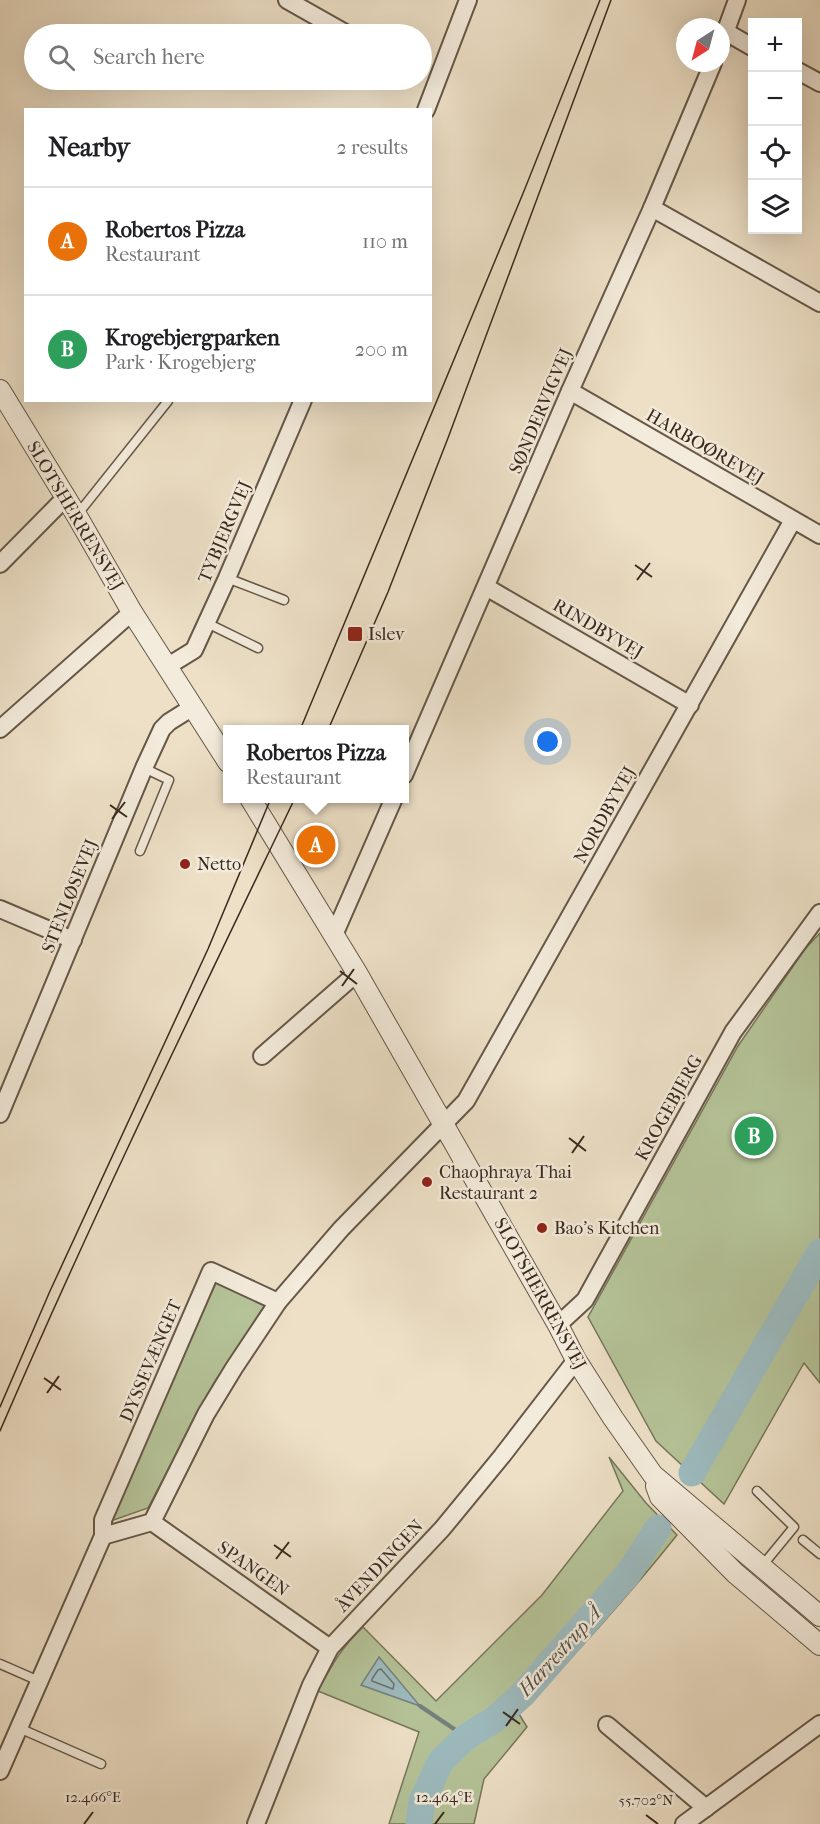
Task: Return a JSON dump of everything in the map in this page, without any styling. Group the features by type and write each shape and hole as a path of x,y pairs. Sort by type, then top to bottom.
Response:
{"street":[{"path":"287,0 329,24"},
{"path":"432,75 468,0"},
{"path":"730,19 736,0"},
{"path":"730,40 748,45"},
{"name":"SØNDERVIGVEJ","path":"409,766 709,72"},
{"path":"800,72 820,83"},
{"path":"426,108 428,90"},
{"path":"652,208 820,303"},
{"name":"SLOTSHERRENSVEJ","path":"0,390 132,612 223,754"},
{"name":"HARBOØREVEJ","path":"570,392 820,535"},
{"name":"TYBJERGVEJ","path":"168,666 194,650 302,402"},
{"path":"0,564 65,498"},
{"name":"NORDBYVEJ","path":"444,1125 466,1101 793,520"},
{"name":"RINDBYVEJ","path":"486,587 690,705"},
{"name":"SLOTSHERRENSVEJ","path":"0,729 132,612"},
{"name":"STENLØSEVEJ","path":"0,1114 162,729 193,707"},
{"name":"SLOTSHERRENSVEJ","path":"253,803 357,973 576,1360 613,1418 653,1475 820,1616"},
{"path":"334,936 392,803"},
{"path":"0,909 73,940"},
{"name":"KROGEBJERG","path":"558,1325 585,1300 733,1032 820,914"},
{"path":"262,1056 357,973"},
{"path":"103,1536 152,1522 206,1414 278,1302 341,1229 444,1125"},
{"name":"DYSSEVÆNGET","path":"0,1771 103,1536 103,1521 211,1271 278,1302"},
{"name":"ÅVENDINGEN","path":"256,1824 311,1685 330,1648 442,1529 576,1360"},
{"name":"SLOTSHERRENSVEJ","path":"653,1475 660,1497 690,1528 735,1573 820,1645"},
{"name":"SPANGEN","path":"152,1522 330,1648"},
{"path":"684,1824 820,1724"},
{"path":"607,1725 706,1808"}],"lane":[{"path":"76,516 167,402"},
{"path":"227,578 284,600"},
{"path":"207,623 258,648"},
{"path":"140,851 169,780 144,768"},
{"path":"757,1491 795,1527 762,1567"},
{"path":"803,1540 820,1554"},
{"path":"0,1664 39,1682"},
{"path":"19,1728 101,1764"}],"green space":[{"path":"820,933 820,1383 804,1363 724,1504 656,1441 588,1317 738,1046 805,949"},
{"path":"217,1280 265,1305 214,1383 148,1508 108,1522"},
{"path":"609,1457 646,1503 677,1535 619,1604 519,1714 527,1727 484,1779 474,1824 389,1824 419,1732 318,1691 333,1665 363,1627 436,1701 542,1595 623,1491"}],"water":[{"path":"379,1657 420,1706 361,1685"}],"waterway":[{"name":"Harrestrup Å","path":"692,1473 820,1252"},
{"name":"Harrestrup Å","path":"419,1824 422,1801 441,1761 466,1737 494,1720 522,1695 628,1574 658,1528"},
{"path":"420,1706 466,1737"}],"tram line":[{"path":"302,725 524,191 600,0"},
{"path":"330,725 388,592 448,438 611,0"},
{"path":"0,1407 50,1291 208,949 269,803"},
{"path":"0,1431 107,1192 293,803"}],"place":[{"name":"Islev","path":"355,634"},
{"name":"Robertos Pizza","path":"316,845"},
{"name":"Netto","path":"185,864"},
{"name":"Krogebjergparken","path":"754,1136"},
{"name":"Chaophraya Thai Restaurant 2","path":"427,1182"},
{"name":"Bao's Kitchen","path":"542,1228"}]}
